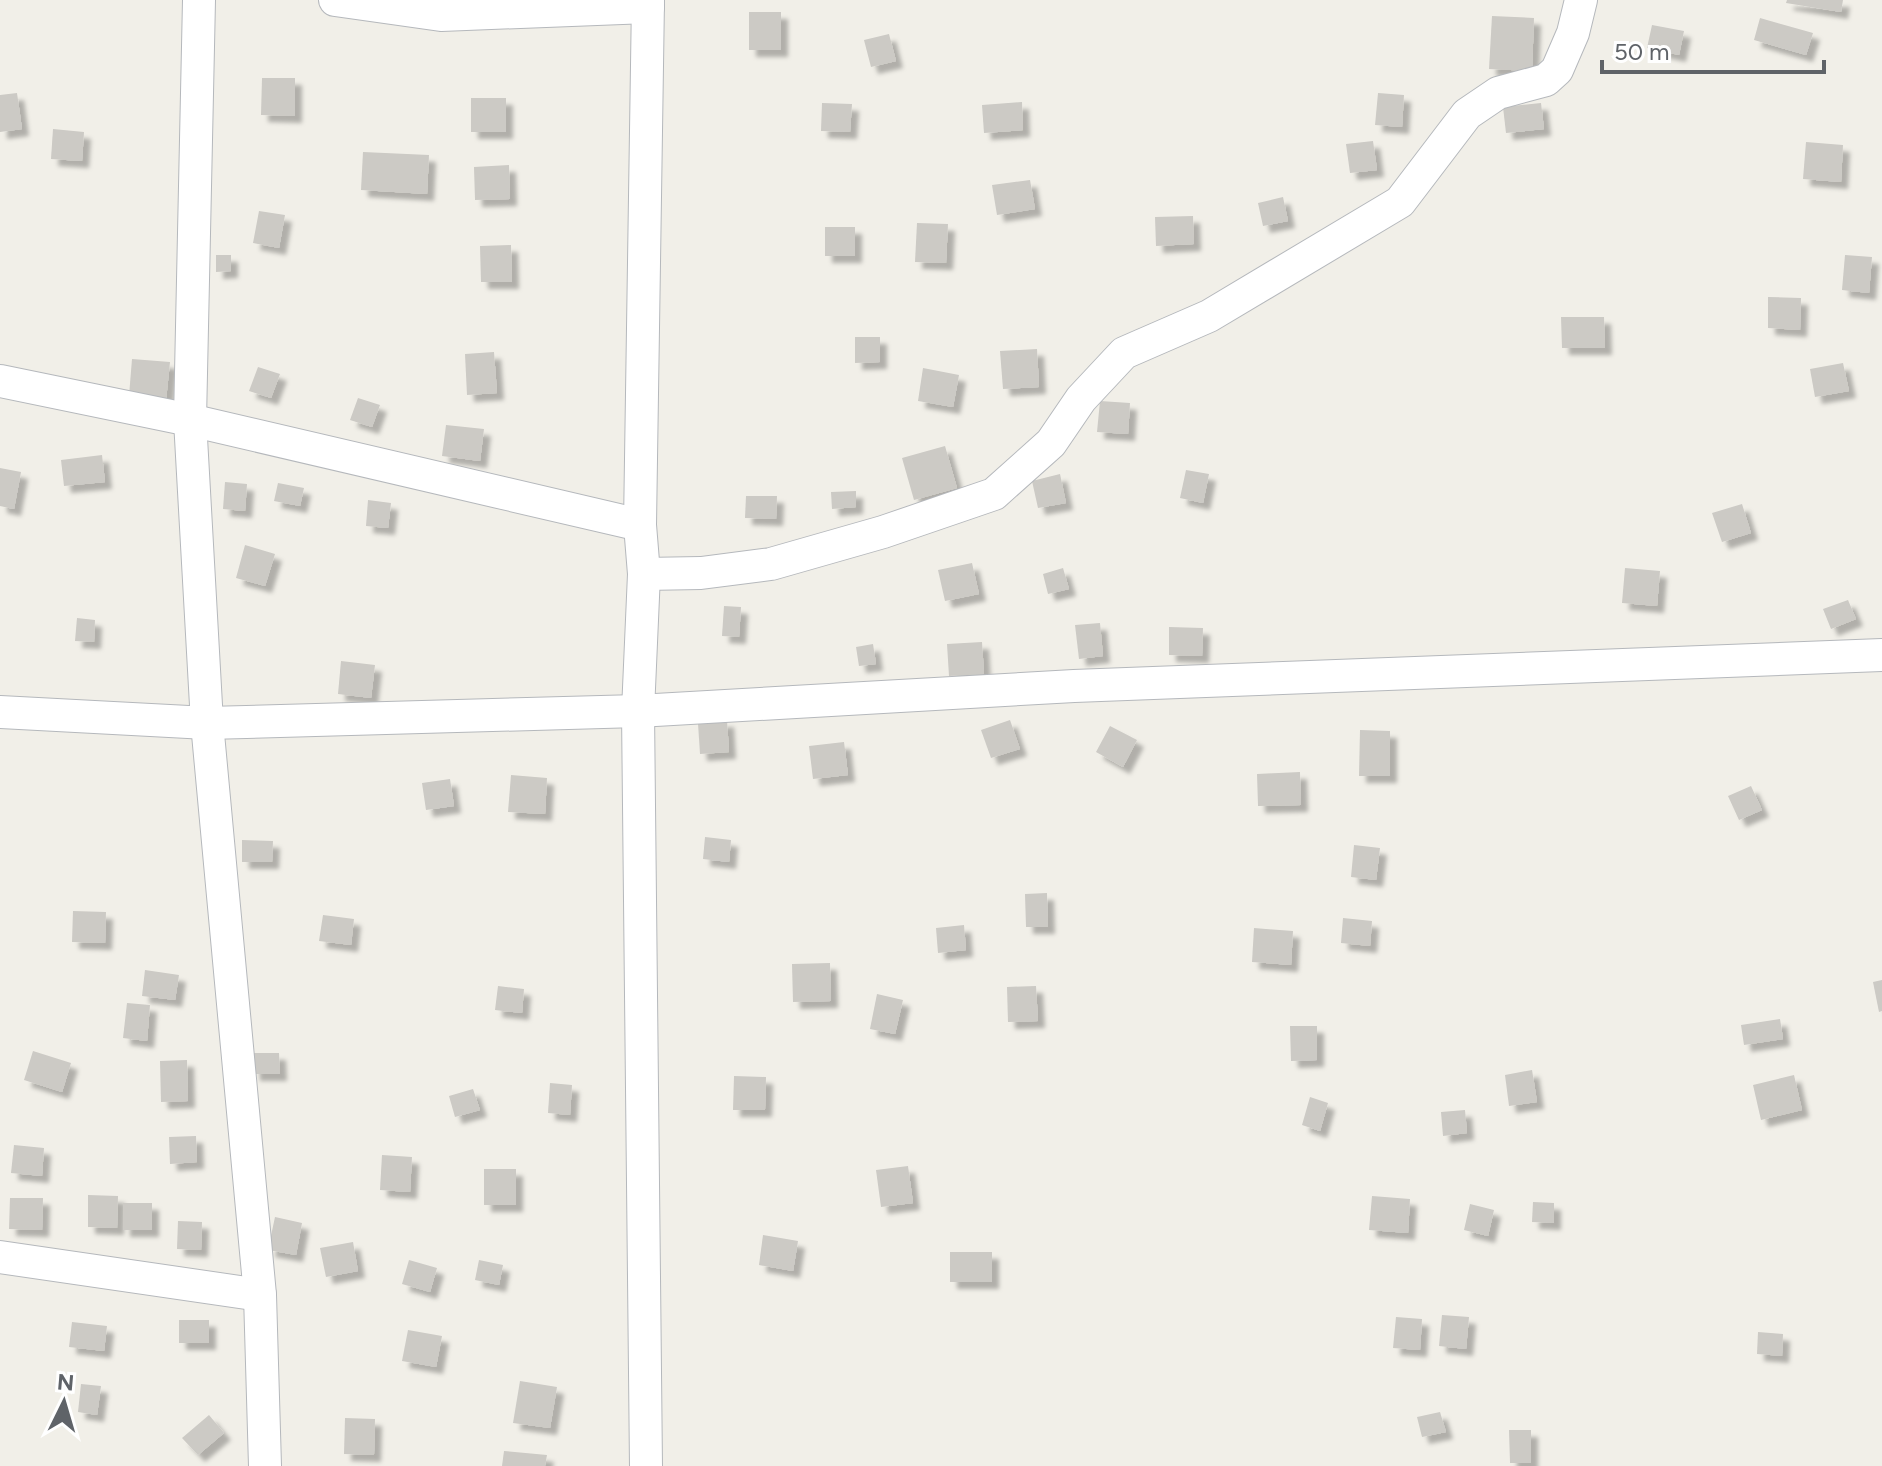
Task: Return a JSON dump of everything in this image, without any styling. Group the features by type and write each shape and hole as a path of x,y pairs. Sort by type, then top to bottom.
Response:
{"street":[{"path":"199,0 190,420 207,723 260,1295 265,1466"},
{"path":"335,0 441,15 648,4 640,525 644,574 638,711 644,1031 646,1466"},
{"path":"644,574 701,573 771,564 883,532 994,494 1051,443 1081,399 1124,353 1209,316 1389,210 1400,202 1467,114 1498,93 1546,80 1557,70 1573,33 1581,0"},
{"path":"0,381 190,420 640,525"},
{"path":"0,712 207,723 638,711 1074,686 1882,655"},
{"path":"0,1257 260,1295"}],"building":[{"path":"1787,0 1843,0 1841,12 1786,3"},
{"path":"749,12 781,12 781,50 749,50"},
{"path":"1492,16 1534,18 1532,71 1489,69"},
{"path":"1760,18 1813,33 1806,55 1754,40"},
{"path":"1652,25 1684,31 1679,55 1647,48"},
{"path":"889,34 896,61 871,67 864,40"},
{"path":"262,78 295,78 295,116 261,115"},
{"path":"17,93 22,129 0,132 0,95"},
{"path":"1378,93 1404,95 1402,127 1375,125"},
{"path":"471,98 506,98 506,132 471,132"},
{"path":"1022,102 1023,130 984,133 982,105"},
{"path":"822,103 852,104 850,132 821,131"},
{"path":"1541,103 1544,129 1506,133 1503,107"},
{"path":"53,129 84,132 82,161 51,159"},
{"path":"1373,141 1377,170 1350,173 1346,144"},
{"path":"1806,142 1843,145 1841,182 1803,179"},
{"path":"363,152 429,155 427,194 361,190"},
{"path":"509,165 510,199 475,200 474,167"},
{"path":"1030,180 1035,209 997,215 992,185"},
{"path":"1283,197 1288,221 1263,226 1258,203"},
{"path":"259,211 285,215 279,248 253,243"},
{"path":"1193,216 1194,244 1156,246 1155,217"},
{"path":"917,223 948,224 946,263 915,262"},
{"path":"825,227 855,227 855,256 825,256"},
{"path":"511,245 512,282 481,282 480,246"},
{"path":"216,255 231,255 231,271 216,272"},
{"path":"1845,255 1872,257 1869,293 1842,290"},
{"path":"1768,297 1801,298 1800,330 1768,328"},
{"path":"1561,317 1604,317 1605,348 1562,348"},
{"path":"855,337 880,337 880,362 855,363"},
{"path":"1037,349 1039,387 1003,389 1000,351"},
{"path":"494,352 497,393 467,395 465,354"},
{"path":"132,359 170,362 166,400 129,396"},
{"path":"1843,363 1849,391 1815,397 1810,369"},
{"path":"258,367 280,374 271,398 249,391"},
{"path":"923,368 959,375 953,407 918,401"},
{"path":"358,398 380,405 372,427 350,420"},
{"path":"1100,401 1130,403 1128,434 1097,432"},
{"path":"446,425 484,429 480,461 442,456"},
{"path":"945,446 957,488 914,500 902,458"},
{"path":"102,455 105,482 64,486 61,460"},
{"path":"0,468 21,472 14,509 0,506"},
{"path":"1186,470 1209,474 1203,503 1180,498"},
{"path":"1060,474 1066,503 1038,508 1032,481"},
{"path":"225,482 247,484 245,511 223,509"},
{"path":"278,483 304,488 300,506 274,501"},
{"path":"856,491 856,507 832,509 831,492"},
{"path":"746,496 777,496 776,519 745,518"},
{"path":"368,500 391,503 388,528 366,526"},
{"path":"1742,504 1751,533 1722,542 1712,513"},
{"path":"245,545 275,554 265,586 236,578"},
{"path":"972,563 979,594 945,601 938,570"},
{"path":"1063,568 1069,589 1048,594 1043,574"},
{"path":"1625,568 1660,571 1657,606 1622,603"},
{"path":"1848,600 1856,619 1831,629 1823,609"},
{"path":"724,606 741,607 739,637 722,636"},
{"path":"77,618 95,620 94,642 75,641"},
{"path":"1100,623 1103,656 1079,659 1075,625"},
{"path":"1169,627 1203,628 1202,656 1169,655"},
{"path":"982,642 984,674 949,676 947,644"},
{"path":"873,644 876,664 859,666 856,647"},
{"path":"341,661 375,665 371,698 338,694"},
{"path":"727,720 729,752 700,754 698,723"},
{"path":"1010,720 1020,749 991,758 981,730"},
{"path":"1110,726 1137,740 1123,767 1096,752"},
{"path":"1360,730 1390,731 1390,776 1359,776"},
{"path":"844,742 848,775 813,779 809,746"},
{"path":"1300,772 1301,805 1258,806 1257,774"},
{"path":"511,775 547,778 545,814 508,812"},
{"path":"450,779 454,806 426,810 422,783"},
{"path":"1751,786 1762,810 1739,820 1728,796"},
{"path":"705,837 731,840 729,862 703,859"},
{"path":"242,840 273,841 272,862 242,862"},
{"path":"1354,845 1380,848 1376,880 1351,877"},
{"path":"1047,893 1048,927 1026,927 1025,894"},
{"path":"73,911 106,912 105,943 72,942"},
{"path":"323,915 354,919 351,945 319,941"},
{"path":"1343,918 1372,921 1370,946 1341,943"},
{"path":"964,925 966,950 938,953 936,928"},
{"path":"1254,928 1293,931 1291,965 1252,962"},
{"path":"830,963 831,1001 793,1002 792,964"},
{"path":"145,970 179,975 175,1000 142,996"},
{"path":"1882,980 1882,1011 1879,1012 1873,982"},
{"path":"498,986 524,989 522,1013 495,1010"},
{"path":"1036,986 1038,1021 1008,1022 1007,987"},
{"path":"877,994 903,1000 895,1034 870,1029"},
{"path":"127,1003 150,1005 147,1041 123,1038"},
{"path":"1780,1019 1783,1039 1744,1045 1741,1025"},
{"path":"1290,1026 1317,1026 1317,1060 1291,1061"},
{"path":"33,1051 71,1063 62,1092 24,1080"},
{"path":"252,1053 279,1053 280,1074 253,1074"},
{"path":"187,1060 188,1101 161,1102 160,1061"},
{"path":"1532,1070 1537,1102 1509,1106 1505,1075"},
{"path":"1794,1075 1802,1110 1761,1120 1753,1085"},
{"path":"734,1076 766,1077 765,1110 733,1110"},
{"path":"550,1083 572,1085 570,1115 548,1113"},
{"path":"473,1089 480,1110 455,1117 449,1096"},
{"path":"1310,1097 1328,1103 1320,1131 1302,1125"},
{"path":"1465,1110 1467,1133 1443,1136 1441,1112"},
{"path":"196,1136 197,1162 170,1164 169,1137"},
{"path":"14,1145 44,1148 42,1176 11,1173"},
{"path":"382,1155 412,1157 410,1192 380,1190"},
{"path":"908,1166 913,1203 881,1207 876,1170"},
{"path":"484,1169 516,1169 516,1205 484,1205"},
{"path":"88,1195 118,1196 117,1228 88,1227"},
{"path":"1372,1196 1410,1199 1408,1233 1369,1230"},
{"path":"10,1198 43,1198 42,1230 9,1229"},
{"path":"1533,1202 1554,1203 1554,1223 1532,1222"},
{"path":"123,1203 152,1203 152,1230 123,1230"},
{"path":"1470,1204 1494,1210 1488,1236 1464,1230"},
{"path":"275,1217 302,1223 296,1255 268,1250"},
{"path":"178,1221 202,1222 201,1250 177,1249"},
{"path":"763,1235 798,1241 793,1271 759,1265"},
{"path":"353,1242 358,1271 326,1277 320,1248"},
{"path":"950,1252 992,1252 992,1282 950,1282"},
{"path":"409,1260 437,1268 430,1292 402,1284"},
{"path":"479,1260 503,1265 499,1285 475,1280"},
{"path":"1442,1315 1469,1317 1466,1349 1439,1346"},
{"path":"1396,1317 1422,1319 1420,1350 1393,1348"},
{"path":"179,1320 209,1320 209,1343 179,1343"},
{"path":"72,1322 107,1326 104,1351 69,1347"},
{"path":"408,1330 442,1336 436,1367 402,1361"},
{"path":"1758,1332 1783,1334 1782,1356 1757,1354"},
{"path":"520,1381 557,1387 550,1428 513,1423"},
{"path":"81,1384 101,1386 97,1415 78,1412"},
{"path":"1440,1412 1446,1432 1422,1437 1417,1417"},
{"path":"209,1415 224,1433 198,1455 182,1438"},
{"path":"345,1418 375,1419 374,1455 344,1454"},
{"path":"1509,1430 1531,1430 1531,1463 1510,1463"},
{"path":"504,1451 547,1455 545,1466 502,1466"}]}
